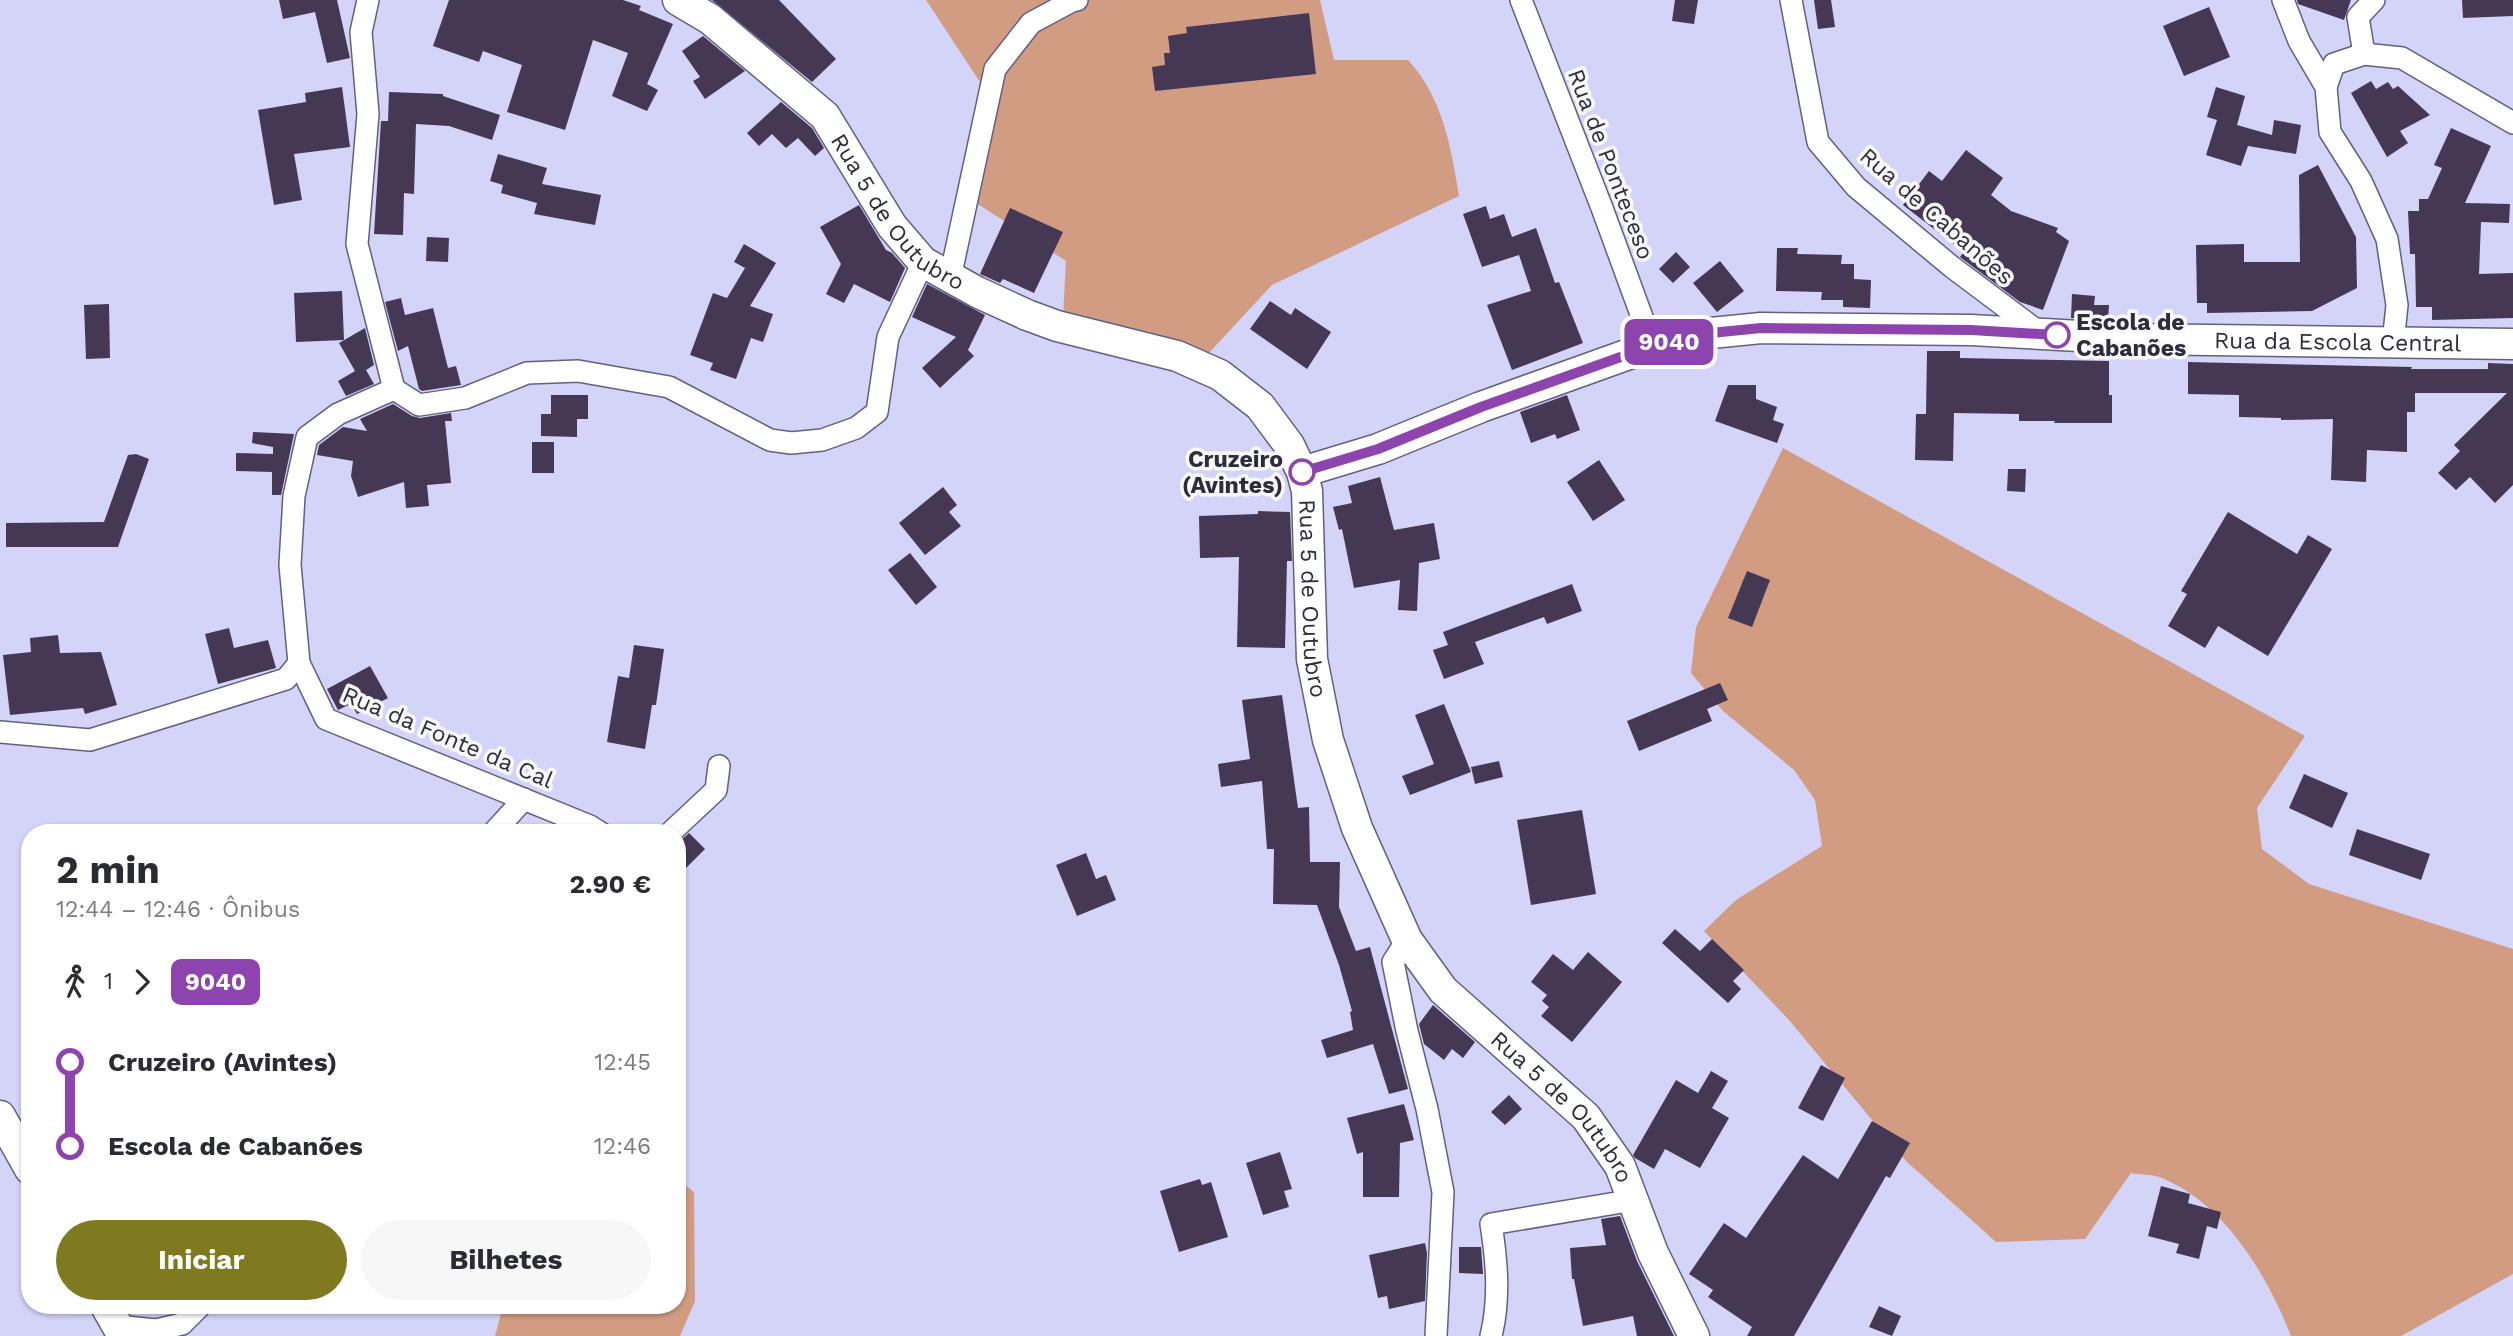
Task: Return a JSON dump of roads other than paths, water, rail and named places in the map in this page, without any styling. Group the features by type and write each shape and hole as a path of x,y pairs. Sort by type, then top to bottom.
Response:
{"street":[{"path":"368,0 361,32 368,114 357,244 394,389 419,405 466,398 527,373 578,371 669,387 770,440 791,443 822,440 856,428 877,412 888,337 923,262"},
{"name":"Rua 5 de Outubro","path":"678,0 710,19 825,116 892,226 923,262 1027,315 1057,326 1177,356 1220,375 1260,405 1289,445 1302,472 1307,491 1312,659 1328,740 1357,828 1407,940 1443,990 1586,1117 1620,1166 1653,1252 1694,1336"},
{"path":"950,278 995,69 1031,23 1077,0"},
{"name":"Rua de Ponteceso","path":"1521,0 1653,347"},
{"name":"Rua de Cabanões","path":"1791,0 1818,142 1856,187 1952,267 2042,334"},
{"path":"2283,0 2299,41 2326,87"},
{"path":"2364,54 2358,17 2374,0"},
{"path":"2392,343 2397,306 2387,239 2361,181 2330,132 2326,87 2334,64 2364,54 2402,58 2513,123"},
{"name":"Rua da Escola Central","path":"1302,472 1378,449 1481,407 1691,335 1761,328 1971,330 2133,339 2513,344"},
{"path":"0,732 90,740 286,679 299,663 290,565 294,496 307,437 338,414 394,389"},
{"name":"Rua da Escola Central","path":"1289,445 1347,458"},
{"name":"Rua da Fonte da Cal","path":"299,663 326,719 585,824"},
{"path":"680,824 716,790 719,766"},
{"path":"501,824 524,799"},
{"path":"1407,940 1393,962 1443,1192 1436,1336"},
{"path":"0,1116 21,1153"},
{"path":"1491,1336 1497,1310 1491,1224 1634,1200"},
{"path":"115,1323 156,1330 182,1324 192,1314"}],"place":[{"name":"Escola de Cabanões","path":"2057,335"},
{"name":"Cruzeiro (Avintes)","path":"1302,472"}]}
